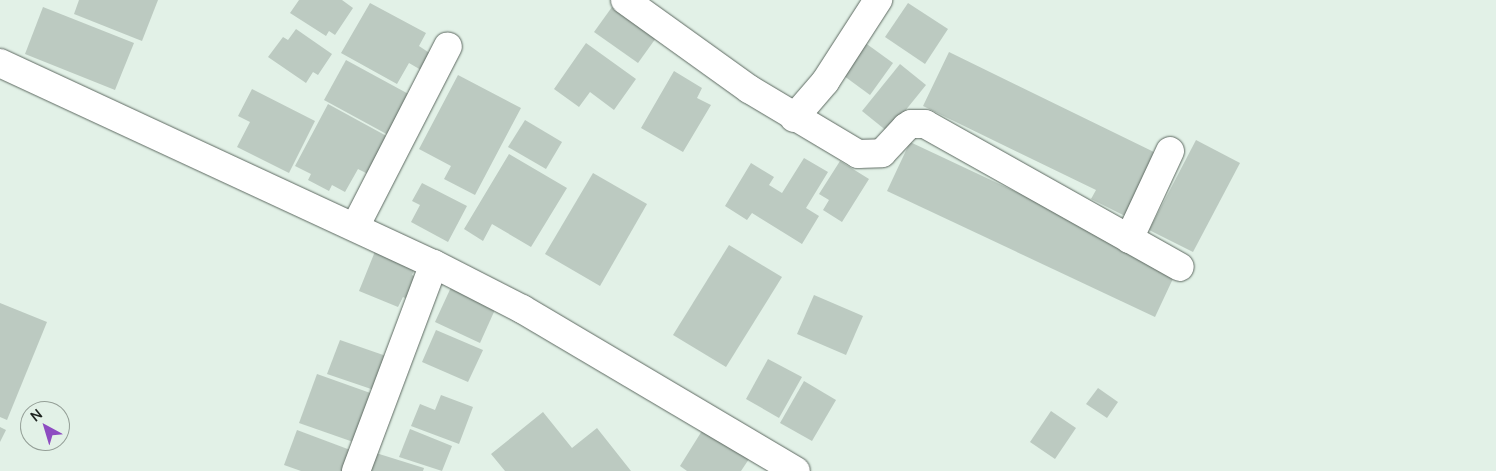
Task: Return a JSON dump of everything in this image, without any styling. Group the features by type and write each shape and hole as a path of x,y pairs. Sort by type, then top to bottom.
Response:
{"street":[{"path":"625,0 794,118 858,154 871,156 891,147 911,124 925,124 1180,267"},
{"path":"794,118 825,82 878,0"},
{"path":"355,227 448,46"},
{"path":"0,63 434,264 522,309 796,471"},
{"path":"1130,239 1170,151"},
{"path":"356,471 434,264"}],"building":[{"path":"79,0 158,0 142,41 74,14"},
{"path":"299,0 342,0 353,8 335,35 329,31 326,36 290,13"},
{"path":"370,3 426,33 419,46 431,54 421,70 409,63 397,84 341,53"},
{"path":"908,3 948,29 925,64 885,37"},
{"path":"43,7 134,43 115,90 25,54"},
{"path":"612,7 656,38 638,63 594,32"},
{"path":"296,29 332,54 318,75 313,72 306,83 268,57 283,37 288,40"},
{"path":"864,42 893,63 870,95 840,73"},
{"path":"586,43 636,79 614,110 590,92 579,107 554,89"},
{"path":"949,52 1156,153 1125,216 1091,199 1096,190 923,106"},
{"path":"346,60 414,97 392,137 324,100"},
{"path":"900,64 926,85 888,132 862,111"},
{"path":"674,71 702,88 697,98 711,105 683,152 641,128"},
{"path":"458,75 521,108 475,195 444,179 451,166 419,149"},
{"path":"252,89 315,121 289,173 237,147 250,122 238,116"},
{"path":"328,104 392,139 372,176 358,169 345,192 332,185 329,191 308,180 311,174 295,166"},
{"path":"525,120 562,142 546,169 508,147"},
{"path":"1196,140 1240,163 1193,252 1149,230"},
{"path":"910,142 1178,268 1155,317 887,191"},
{"path":"509,154 567,188 531,247 492,224 483,241 464,229"},
{"path":"804,158 828,172 806,208 819,216 802,244 752,213 747,220 725,206 751,163 774,177 769,185 782,193"},
{"path":"840,161 869,179 842,222 823,210 829,200 819,194"},
{"path":"593,173 647,204 600,286 545,254"},
{"path":"422,183 467,206 448,242 411,222 420,205 412,201"},
{"path":"729,245 782,277 726,367 673,335"},
{"path":"376,249 416,266 412,275 423,280 414,302 403,297 398,307 359,291"},
{"path":"453,283 498,303 480,343 435,322"},
{"path":"814,295 863,316 846,355 797,334"},
{"path":"0,303 47,322 7,420 0,417"},
{"path":"436,330 483,350 468,382 422,362"},
{"path":"340,340 389,357 377,391 327,374"},
{"path":"768,359 802,377 779,418 746,399"},
{"path":"317,374 376,395 359,444 299,423"},
{"path":"804,381 836,400 812,441 780,423"},
{"path":"1098,388 1118,402 1107,418 1086,404"},
{"path":"441,395 473,407 459,444 411,426 420,404 435,410"},
{"path":"1051,411 1076,428 1055,459 1030,442"},
{"path":"543,412 572,448 597,428 631,471 505,471 491,454"},
{"path":"705,426 751,456 741,471 687,471 680,466"},
{"path":"0,427 6,430 0,442"},
{"path":"410,429 452,446 442,471 399,457"},
{"path":"297,430 353,451 345,471 301,471 284,465"},
{"path":"376,453 424,468 423,471 370,471"}]}
